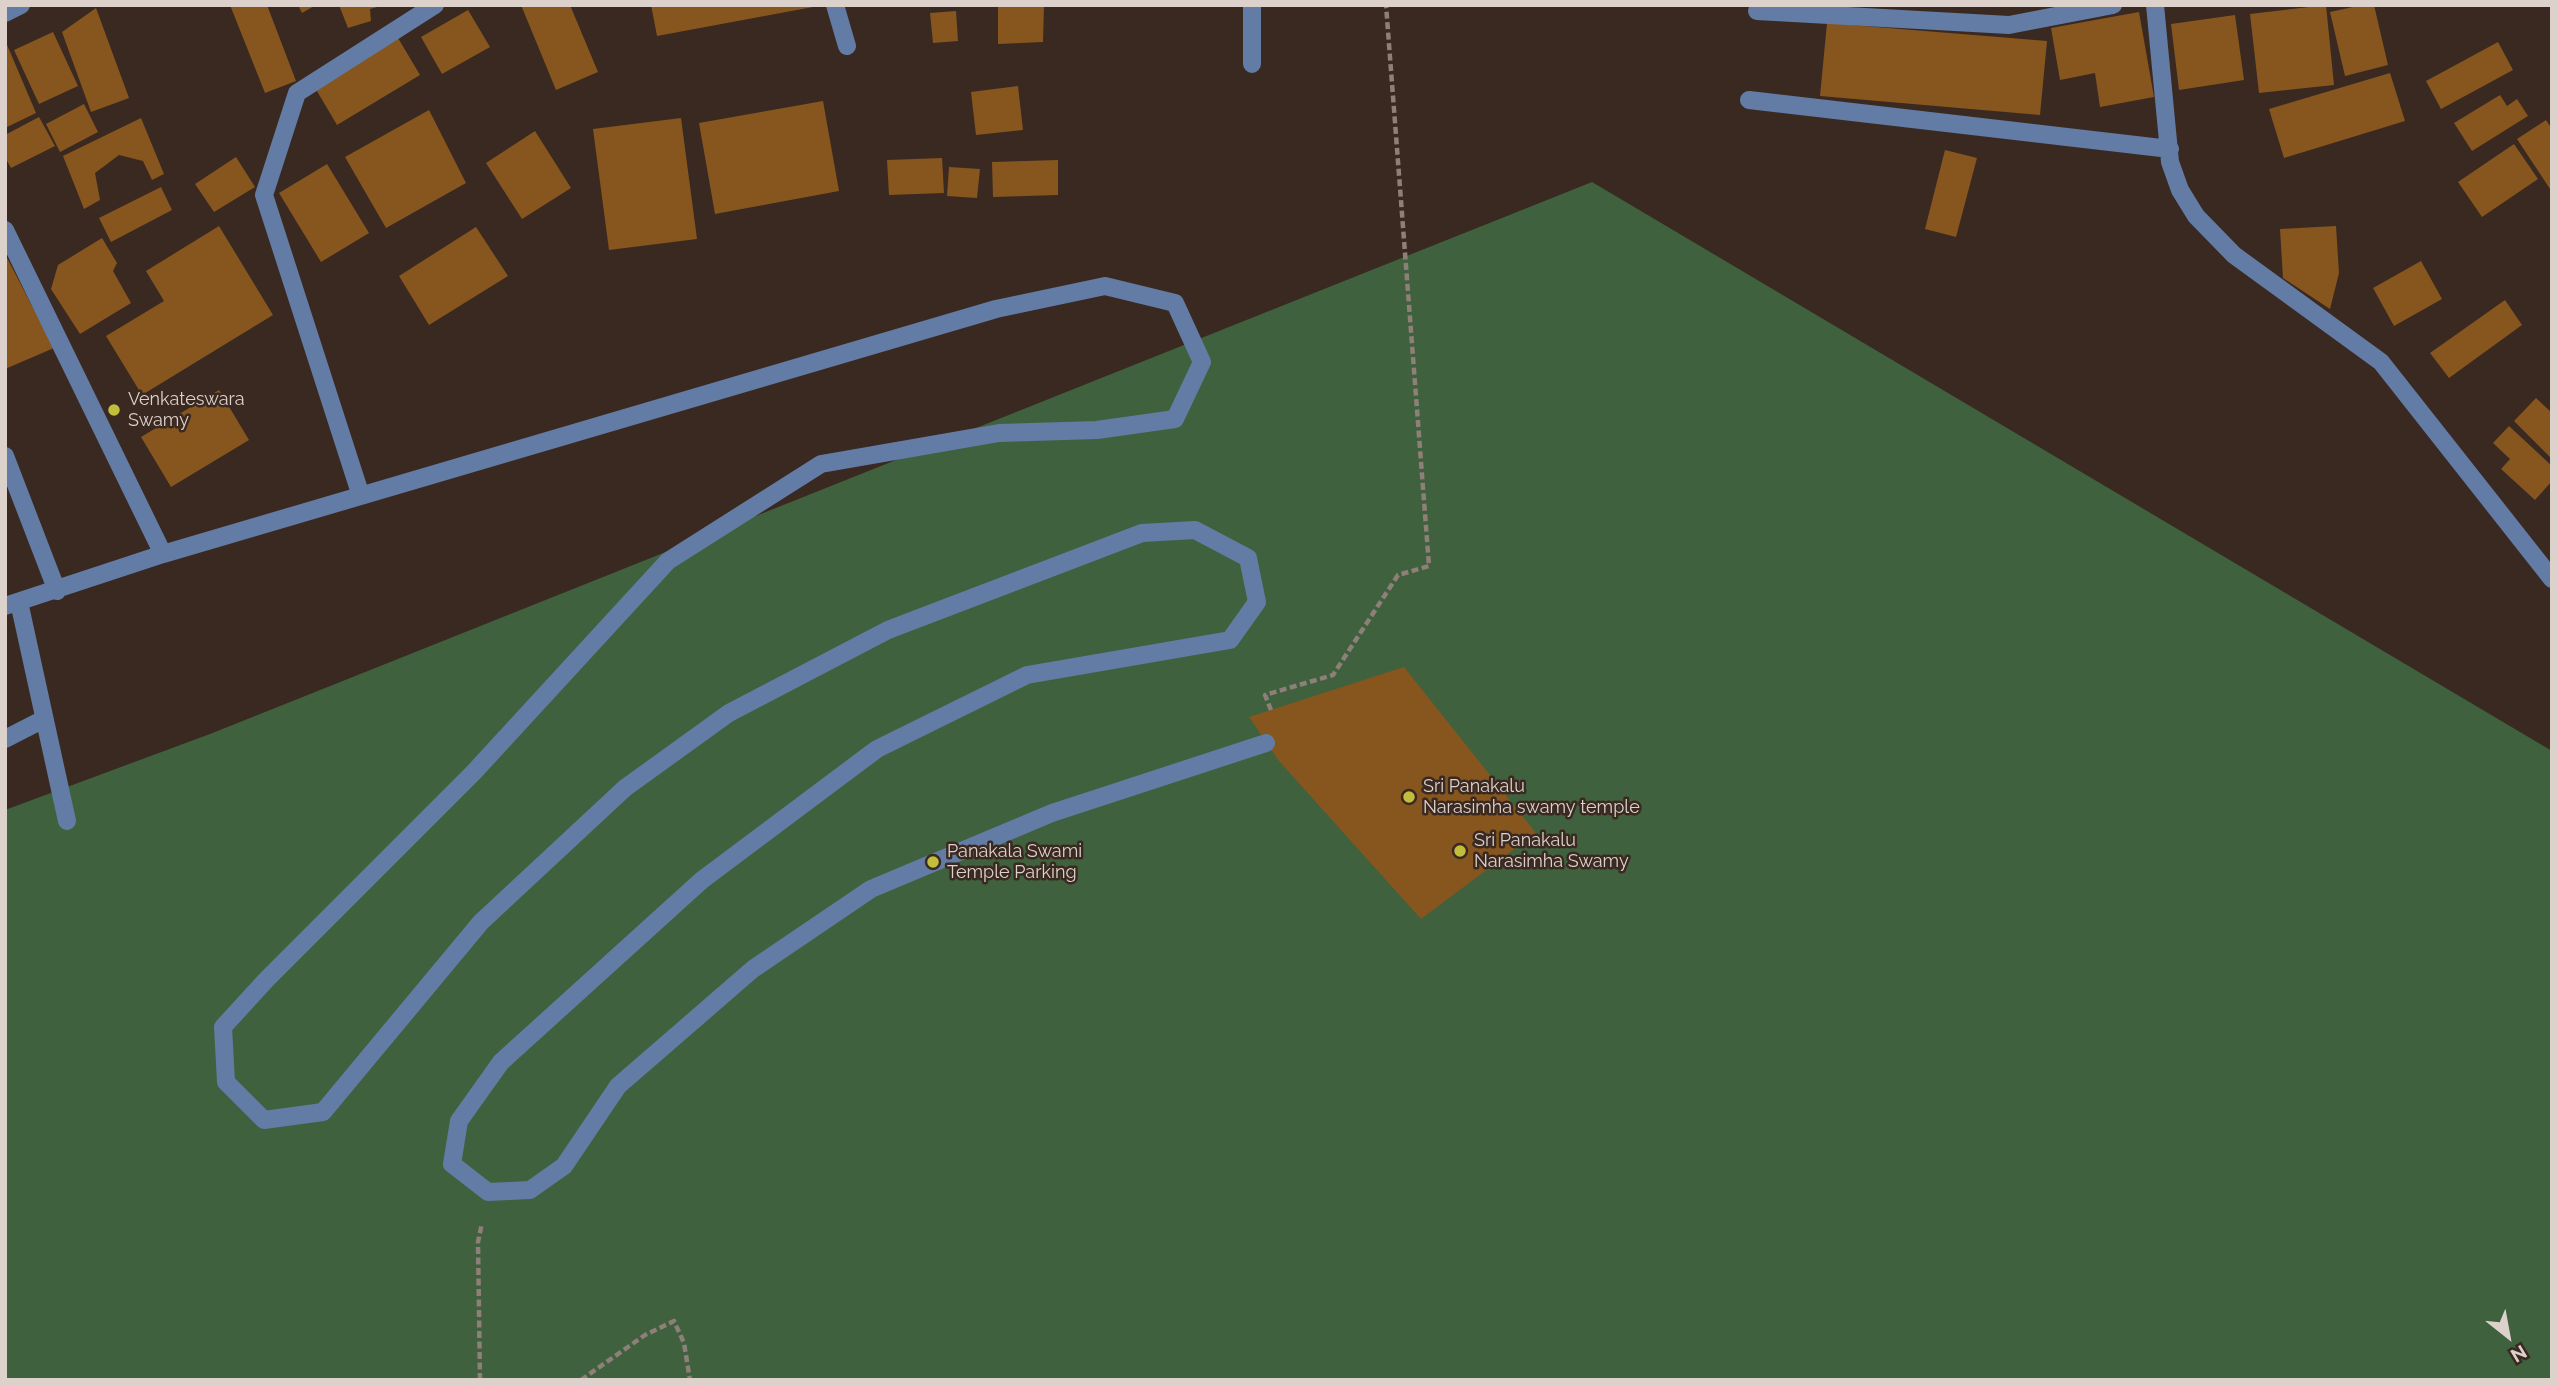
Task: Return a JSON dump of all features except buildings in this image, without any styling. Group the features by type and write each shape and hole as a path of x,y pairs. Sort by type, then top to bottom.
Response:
{"street":[{"path":"5,13 21,5"},
{"path":"361,496 264,195 298,93 435,5"},
{"path":"835,5 847,46"},
{"path":"1252,5 1252,64"},
{"path":"1757,11 2009,25 2113,5"},
{"path":"2155,5 2170,162 2180,190 2196,216 2234,255 2381,362 2552,579"},
{"path":"1749,100 2170,149"},
{"path":"5,230 163,554"},
{"path":"67,821 44,719 12,604 163,554 996,309 1105,286 1175,303 1202,362 1175,419 1097,430 999,433 821,464 667,561 474,772 267,979 223,1027 226,1082 264,1120 323,1112 481,922 625,788 729,713 888,630 1142,533 1195,530 1248,558 1258,602 1230,640 1027,675 877,749 702,880 501,1062 459,1121 452,1164 488,1192 530,1190 564,1166 618,1086 753,969 871,889 1052,813 1266,743"},
{"path":"5,456 57,591"},
{"path":"5,739 44,719"}],"path":[{"path":"1271,710 1265,695 1333,675 1398,575 1429,566 1385,5"},
{"path":"480,1380 478,1242 488,1192"},
{"path":"581,1380 645,1335 674,1321 684,1343 690,1380"}],"green space":[{"path":"1592,182 2552,751 2552,1380 5,1380 5,810 210,734"}],"place":[{"name":"Venkateswara Swamy","path":"114,410"},
{"name":"Sri Panakalu Narasimha swamy temple","path":"1409,797"},
{"name":"Sri Panakalu Narasimha Swamy","path":"1460,851"},
{"name":"Panakala Swami Temple Parking","path":"933,862"}]}
